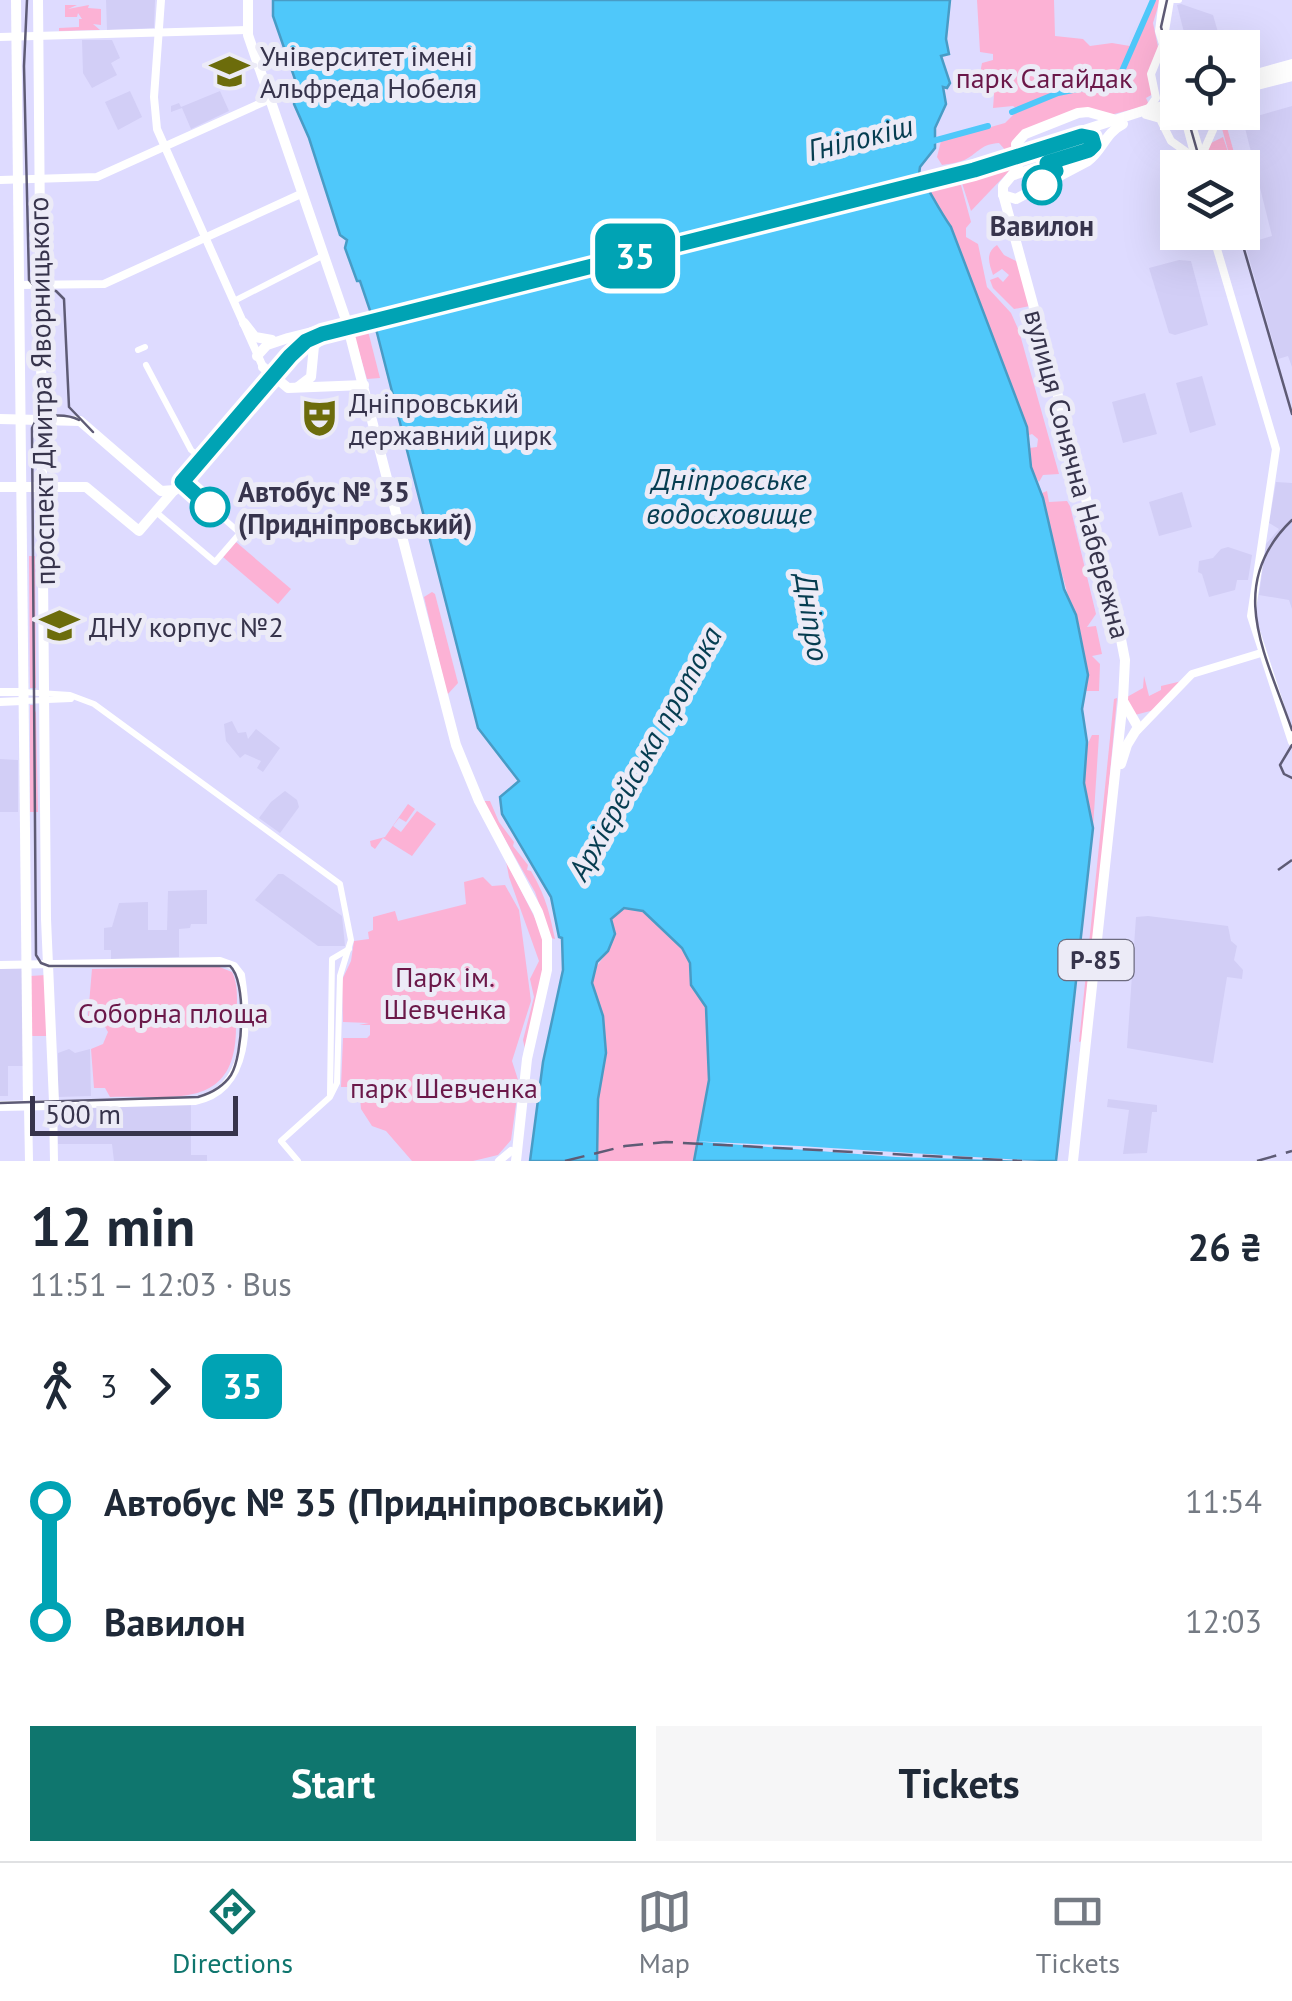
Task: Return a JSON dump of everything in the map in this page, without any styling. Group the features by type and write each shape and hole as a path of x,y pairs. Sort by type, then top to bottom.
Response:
{"main road":[{"name":"проспект Дмитра Яворницького","path":"16,0 30,1161"},
{"name":"проспект Дмитра Яворницького","path":"38,0 47,964 54,1161"},
{"path":"161,0 154,116 257,356 263,367 287,387 364,384"},
{"path":"248,0 248,30 364,384 456,745 479,800 546,931 547,970 527,1059 518,1134 507,1160"},
{"path":"1160,33 1158,24 1172,0"},
{"path":"1166,30 1164,24 1172,0"},
{"path":"0,37 248,30"},
{"path":"1147,112 1155,100 1153,70 1160,56"},
{"path":"1153,70 1160,66"},
{"path":"1260,79 1292,70"},
{"path":"1156,92 1160,95"},
{"path":"0,180 97,177 270,99"},
{"path":"244,323 259,340 339,328 937,178 1160,109"},
{"path":"1147,112 1160,119"},
{"path":"1012,176 1016,144 1025,134 1078,113 1126,119"},
{"path":"1078,113 1087,120 1083,133"},
{"path":"1083,133 1093,140 1091,149 1012,176 1003,186 1003,194 1012,200 1090,160 1110,131 1126,119"},
{"path":"1167,130 1183,150"},
{"path":"1174,143 1184,143 1190,130"},
{"path":"1190,130 1202,137 1211,134"},
{"path":"1190,130 1196,150"},
{"path":"1203,150 1213,130"},
{"path":"1017,156 1054,165 1056,171 1044,184"},
{"path":"19,285 104,284 302,194"},
{"name":"вулиця Сонячна Набережна","path":"1003,194 1116,611 1125,660 1075,1161"},
{"name":"вулиця Сонячна Набережна","path":"1019,250 1014,213 1023,195"},
{"path":"1217,250 1277,453 1251,604 1261,653 1292,742"},
{"path":"0,487 86,486 139,531 290,356 306,341 339,328"},
{"path":"287,387 306,384 316,343 339,328"},
{"path":"257,356 264,347 288,338"},
{"path":"311,370 318,384 331,388"},
{"path":"0,420 82,422 162,491 171,493 179,486"},
{"path":"159,509 162,491"},
{"path":"21,552 42,552"},
{"path":"1154,712 1145,717 1124,718 1119,724 1124,735 1136,732 1195,672 1261,653"},
{"path":"0,692 22,696"},
{"path":"0,702 22,696"},
{"name":"вулиця Сонячна Набережна","path":"1075,1161 1120,770 1124,750 1138,724 1123,700"},
{"path":"0,965 220,961 237,968 242,988 241,1058 232,1079 214,1095 190,1101 0,1106"}],"street":[{"path":"234,301 324,255"},
{"path":"146,365 191,450 202,459"},
{"path":"159,509 215,562 240,533 179,486"},
{"path":"22,696 82,699 102,710 338,881 348,909 352,940 341,960 338,1075 330,1096 281,1142 298,1161"},
{"path":"330,1096 332,962 333,957 341,960"}],"shaded area":[{"path":"106,0 155,0 154,28 107,30"},
{"path":"1177,5 1213,15 1217,30 1183,30"},
{"path":"82,40 112,40 120,58 111,63 117,75 92,88 83,73"},
{"path":"130,91 142,117 118,130 105,102"},
{"path":"220,91 229,111 191,129 182,108 171,112 171,106 179,103 181,107"},
{"path":"1292,106 1292,367 1288,356 1278,359 1247,250 1260,250 1260,240 1272,236 1260,188 1260,150 1250,150 1246,130 1260,130 1260,115"},
{"path":"1191,261 1208,325 1175,335 1169,333 1149,268"},
{"path":"1202,376 1216,425 1190,433 1176,383"},
{"path":"1145,393 1157,434 1123,443 1112,402"},
{"path":"1276,482 1292,483 1292,609 1289,600 1259,595 1266,544 1279,529 1269,523"},
{"path":"1182,492 1192,527 1159,536 1149,502"},
{"path":"1228,547 1252,555 1248,580 1237,580 1235,590 1209,597 1198,572 1199,561 1213,558"},
{"path":"232,721 238,733 246,732 248,739 256,729 280,748 263,772 257,768 261,761 245,754 240,758 226,741 224,724"},
{"path":"0,759 18,760 18,812 0,812"},
{"path":"285,791 297,800 299,807 280,833 259,818"},
{"path":"278,874 342,916 345,946 318,946 255,900"},
{"path":"207,890 207,924 179,929 179,957 111,959 111,950 104,950 104,928 112,927 119,903 148,902 148,930 167,930 168,891"},
{"path":"1136,917 1228,926 1231,941 1237,946 1234,960 1243,970 1242,979 1227,977 1213,1063 1127,1048"},
{"path":"0,966 22,966 23,1066 8,1066 8,1096 0,1096"},
{"path":"69,1049 75,1053 90,1049 91,1096 58,1097 58,1053"},
{"path":"1108,1099 1157,1105 1157,1112 1152,1112 1147,1153 1123,1154 1129,1110 1107,1107"},
{"path":"191,1103 191,1155 207,1155 207,1161 114,1161 112,1144 58,1144 57,1108"}],"green space":[{"name":"парк Сагайдак","path":"977,0 1054,0 1055,36 1083,39 1090,46 1130,46 1152,0 1160,0 1153,23 1159,52 1150,68 1153,94 1146,98 1149,105 1110,115 1083,108 1024,130 1011,144 1012,151 1007,152 999,143 993,144 965,159 942,165 937,157 941,141 1005,123 1018,110 1013,106 993,108 995,82 978,84 982,63 993,60 993,54 980,52"},
{"path":"65,5 77,5 68,9 89,5 88,8 101,9 101,25 93,24 100,30 59,31 79,27 82,19 78,13 77,17 65,17"},
{"path":"1222,130 1228,130 1233,150 1228,150"},
{"path":"1223,137 1227,150 1208,150 1211,143"},
{"path":"1009,164 1011,169 971,211 960,177"},
{"path":"961,185 971,222 966,237 978,244 987,287 1011,313 1019,331 1059,474 1043,475 1039,482 1029,453 1029,448 1037,447 1038,439 1032,434 1027,436 1027,427 951,227 937,210 928,189"},
{"path":"997,245 1004,255 1018,262 1030,306 1014,309 993,288 990,280 998,277 1003,282 1009,275 1002,269 993,275 989,255"},
{"path":"368,331 380,378 367,379 354,335"},
{"path":"1047,491 1049,502 1067,501 1070,506 1096,614 1087,627 1096,626 1102,654 1092,656 1100,664 1099,691 1084,691 1086,661 1042,501 1042,493"},
{"path":"236,542 291,589 278,604 223,557"},
{"path":"29,556 35,556 36,688 30,688"},
{"path":"432,592 458,683 447,695 424,597"},
{"path":"1144,676 1149,696 1161,690 1161,686 1182,681 1154,710 1135,715 1129,711 1127,697 1143,688"},
{"path":"1117,698 1085,1040 1079,1042 1114,699"},
{"path":"30,705 36,713 38,812 30,812"},
{"path":"1092,735 1099,735 1093,828 1083,781"},
{"path":"483,801 490,801 536,880 555,939 551,938 535,892"},
{"path":"408,804 415,809 406,822 399,818 393,826 401,832 417,811 436,824 412,856 383,838 375,849 371,846 370,841 385,837"},
{"path":"506,861 543,934 543,974 525,1049 523,1040 534,997 530,979 539,961"},
{"name":"парк Шевченка","path":"483,877 492,886 505,885 519,910 531,1001 512,1061 519,1083 511,1140 498,1155 473,1161 412,1161 386,1131 372,1126 361,1109 359,1087 341,1087 343,1038 370,1035 370,1025 359,1025 369,1023 343,1022 342,980 351,961 354,941 369,939 373,917 395,911 398,921 466,904 464,882"},
{"path":"624,908 643,911 682,948 690,963 691,985 706,1007 709,1080 694,1161 597,1161 598,1099 606,1053 603,1016 592,983 594,970 615,935 610,919"},
{"name":"Соборна площа","path":"217,966 232,972 237,1006 233,1054 225,1074 213,1086 197,1093 156,1097 110,1097 105,1088 94,1088 91,1049 103,1044 108,1032 100,1018 88,1016 92,969"},
{"path":"46,975 49,1036 31,1036 30,976"}],"water":[{"name":"Дніпровське водосховище","path":"273,0 950,0 946,39 949,54 941,56 950,83 943,87 946,104 935,128 935,148 919,174 951,227 1027,427 1031,467 1043,498 1064,589 1076,615 1088,675 1082,709 1087,742 1084,783 1093,828 1056,1161 694,1161 709,1080 706,1007 691,985 690,963 682,948 643,911 624,908 611,919 615,934 608,951 597,962 592,983 603,1016 606,1053 598,1099 597,1161 530,1161 543,1062 563,970 562,938 551,897 502,814 500,797 519,781 478,728 375,325 294,104 297,85 273,16"}],"pier":[{"path":"925,175 931,185 370,326 367,316"},
{"path":"691,1141 799,1146 1040,1161 896,1157"}],"waterway":[{"name":"Гнілокіш","path":"1012,112 1058,93 1108,83 1122,71 1153,0"},
{"name":"Гнілокіш","path":"933,141 988,126"}],"tram line":[{"path":"27,0 24,66 29,280 37,289 56,291 64,299 69,407 93,432"},
{"path":"1162,30 1167,0"},
{"path":"1191,130 1197,150"},
{"path":"1244,250 1292,414"},
{"path":"0,1103 198,1097 217,1089 231,1075 240,1036 239,987 230,966 49,966 36,955 32,428 36,420 46,417 79,420"},
{"path":"1292,520 1271,545 1255,595 1263,648 1292,730"},
{"path":"1292,745 1280,765 1284,774 1292,778"}],"railway":[{"path":"1278,870 1292,860"},
{"path":"565,1161 625,1146 666,1142 1022,1161"},
{"path":"1257,1161 1292,1151"}],"bus line":[{"name":"35","path":"210,507 182,482 290,356 306,341 322,334 974,170 1082,136 1092,138 1094,145 1089,150 1047,163 1054,165 1056,171 1042,185"}],"place":[{"name":"Університет імені Альфреда Нобеля","path":"230,71"},
{"name":"Вавилон","path":"1042,185"},
{"name":"Дніпровський державний цирк","path":"319,418"},
{"name":"Автобус № 35 (Придніпровський)","path":"210,507"},
{"name":"ДНУ корпус №2","path":"59,626"}],"water label":[{"name":"Дніпро","path":"813,617"},
{"name":"Архієрейська протока","path":"644,753"}],"park label":[{"name":"Парк iм. Шевченка","path":"445,992"}]}
